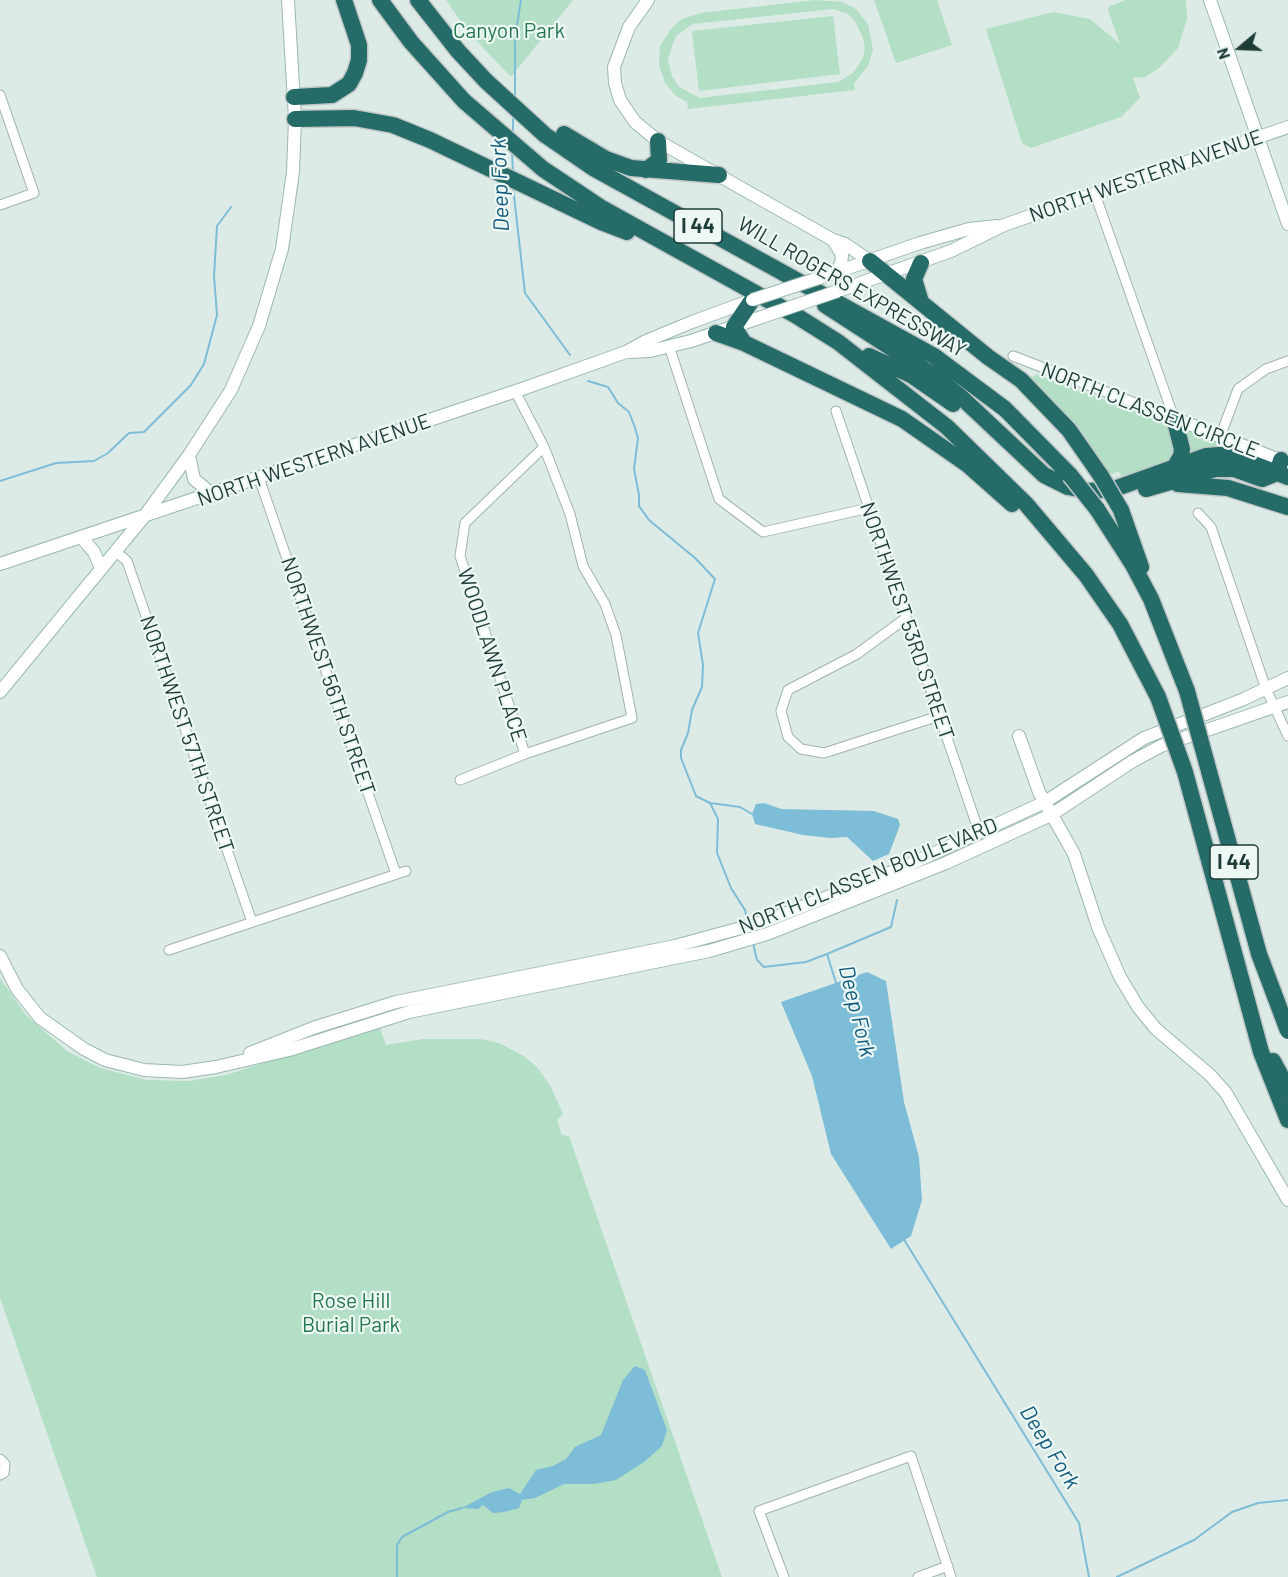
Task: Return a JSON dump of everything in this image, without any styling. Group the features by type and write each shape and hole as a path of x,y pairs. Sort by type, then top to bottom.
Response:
{"highway":[{"path":"294,97 332,95 349,84 355,74 359,60 359,45 344,0"},
{"name":"I 44","path":"381,0 430,64 482,119 543,169 600,207 795,315 838,342 947,427 1000,477 1069,553 1120,624 1158,697 1185,772 1269,1077 1288,1120"},
{"name":"WILL ROGERS EXPRESSWAY","path":"423,6 489,77 593,168 934,356 1005,409 1070,475 1097,510 1134,566 1151,599 1187,691 1259,954 1288,1031"},
{"path":"295,119 354,118 393,125 601,222 673,248"},
{"path":"549,130 606,159 646,170 674,170 720,175"},
{"path":"646,170 659,160 657,141"},
{"path":"759,260 936,377 1053,480 1068,487 1102,491 1128,485 1206,456 1219,454 1284,468"},
{"path":"870,261 1030,389 1069,430 1121,510 1151,599"},
{"path":"921,263 914,279 921,303"},
{"path":"744,344 734,327 746,304"},
{"path":"716,333 874,405 928,435 968,465 1069,553"},
{"path":"838,342 928,386 985,432 1030,477 1057,494 1078,500 1101,502 1215,469 1234,469 1262,479 1284,468"},
{"path":"1174,418 1182,449 1174,468"},
{"path":"1263,454 1284,468 1288,486"},
{"path":"1204,472 1288,498"},
{"path":"1159,485 1183,484 1228,488 1288,507"},
{"path":"1250,1014 1288,1089"}],"main road":[{"path":"0,692 142,518 189,455 240,373 271,291 289,212 295,119 288,0"},
{"path":"648,0 637,13 624,36 616,59 614,76 620,100 629,115 641,129 657,141 870,261"},
{"path":"1210,0 1288,224"},
{"name":"NORTH WESTERN AVENUE","path":"626,352 669,346 716,333 887,275 974,242 1004,225 1288,127"},
{"name":"NORTH WESTERN AVENUE","path":"0,564 515,392 626,352 646,340 822,277 969,229 1004,225"},
{"path":"839,242 853,267 841,289"},
{"path":"835,273 842,257 839,242"},
{"name":"NORTH CLASSEN CIRCLE","path":"1174,418 1263,454"},
{"path":"189,455 194,479 212,494"},
{"path":"82,538 94,552 101,568"},
{"name":"NORTH CLASSEN BOULEVARD","path":"765,928 1045,802 1144,738 1288,678"},
{"name":"NORTH CLASSEN BOULEVARD","path":"0,956 17,989 40,1018 84,1049 105,1059 144,1070 182,1072 216,1067 289,1050 465,993 733,939 946,863 1051,815 1133,760 1161,746 1288,702"},
{"path":"1019,736 1051,815 1074,854 1098,927 1120,977 1138,1007 1156,1029 1226,1093 1288,1200"},
{"path":"940,850 946,863"}],"street":[{"path":"0,95 34,193 0,205"},
{"path":"1095,194 1174,418"},
{"path":"669,346 719,499 764,532 869,508"},
{"name":"NORTH CLASSEN CIRCLE","path":"1013,356 1174,418"},
{"path":"1220,437 1238,389 1250,378 1266,369 1288,361"},
{"path":"460,780 525,754 632,718 616,635 605,604 583,566 570,514 544,447 515,392"},
{"name":"NORTHWEST 53RD STREET","path":"836,411 979,832"},
{"name":"WOODLAWN PLACE","path":"525,754 460,556 465,523 544,447"},
{"name":"NORTHWEST 56TH STREET","path":"259,478 396,874"},
{"path":"1198,513 1211,526 1266,689 1288,736"},
{"name":"NORTHWEST 57TH STREET","path":"115,551 127,561 252,922"},
{"path":"906,618 857,654 788,690 781,711 788,737 801,749 824,753 939,716"},
{"path":"169,950 406,871"},
{"path":"784,1577 759,1511 910,1456 951,1577"},
{"path":"0,1458 5,1464 4,1473 0,1476"},
{"path":"918,1577 948,1566"}],"green space":[{"name":"Canyon Park","path":"446,0 573,0 511,77 470,34"},
{"path":"815,0 842,2 855,8 868,24 873,50 868,66 854,83 855,90 688,109 687,102 676,96 665,83 659,65 660,46 671,29 682,19 701,13","holes":["833,9 848,14 855,21 865,48 863,58 853,73 838,82 700,98 679,87 672,76 668,59 673,43 677,35 693,24"]},
{"path":"874,0 937,0 952,45 896,63"},
{"path":"1126,0 1186,0 1187,19 1178,48 1158,69 1145,77 1133,78 1140,98 1121,117 1031,148 1022,143 986,29 1053,12 1090,19 1120,44 1108,10 1110,6"},
{"path":"833,16 840,74 699,91 692,31"},
{"path":"1013,370 1034,377 1036,374 1163,421 1169,425 1177,445 1174,461 1123,481 1119,471 1107,476"},
{"path":"1188,429 1260,456 1187,457 1185,431"},
{"name":"Rose Hill Burial Park","path":"0,978 26,1015 67,1051 100,1068 147,1080 188,1081 226,1075 379,1025 386,1045 423,1039 480,1039 499,1043 522,1055 536,1066 550,1085 563,1114 557,1120 562,1135 569,1136 722,1577 97,1577 0,1298"}],"water":[{"path":"764,803 781,809 874,811 898,819 900,825 889,854 873,861 847,837 803,835 755,824 752,814 756,804"},
{"path":"867,972 886,981 904,1102 919,1157 922,1200 911,1236 891,1249 831,1154 812,1076 781,1002"},
{"path":"635,1366 645,1370 667,1430 662,1446 644,1462 616,1480 594,1484 564,1484 535,1498 522,1500 519,1508 504,1512 493,1513 483,1505 478,1509 462,1508 492,1492 509,1488 520,1494 536,1470 553,1466 566,1459 575,1447 601,1435 623,1380"}],"waterway":[{"name":"Deep Fork","path":"515,98 515,37 521,0"},
{"name":"Deep Fork","path":"513,115 513,133"},
{"name":"Deep Fork","path":"512,151 513,172"},
{"name":"Deep Fork","path":"513,187 525,293 570,355"},
{"path":"0,481 56,463 94,461 108,453 129,433 144,432 191,385 204,364 217,315 214,276 217,226 231,207"},
{"name":"Deep Fork","path":"588,381 608,387 618,403 629,412 638,438 634,469 639,506 649,520 695,558 715,579 698,633 703,665 702,687 692,710 681,758 696,796 710,803 718,819 717,853 731,888 745,910 748,923"},
{"path":"710,803 740,807 752,814"},
{"path":"827,954 891,927 897,900"},
{"name":"Deep Fork","path":"753,943 757,960 764,967 806,962 827,954 837,986"},
{"name":"Deep Fork","path":"903,1238 1079,1523 1089,1577"},
{"name":"Deep Fork","path":"1117,1577 1194,1540 1232,1512 1258,1503 1288,1500"},
{"path":"397,1577 397,1545 402,1537 448,1512 462,1508"}]}
